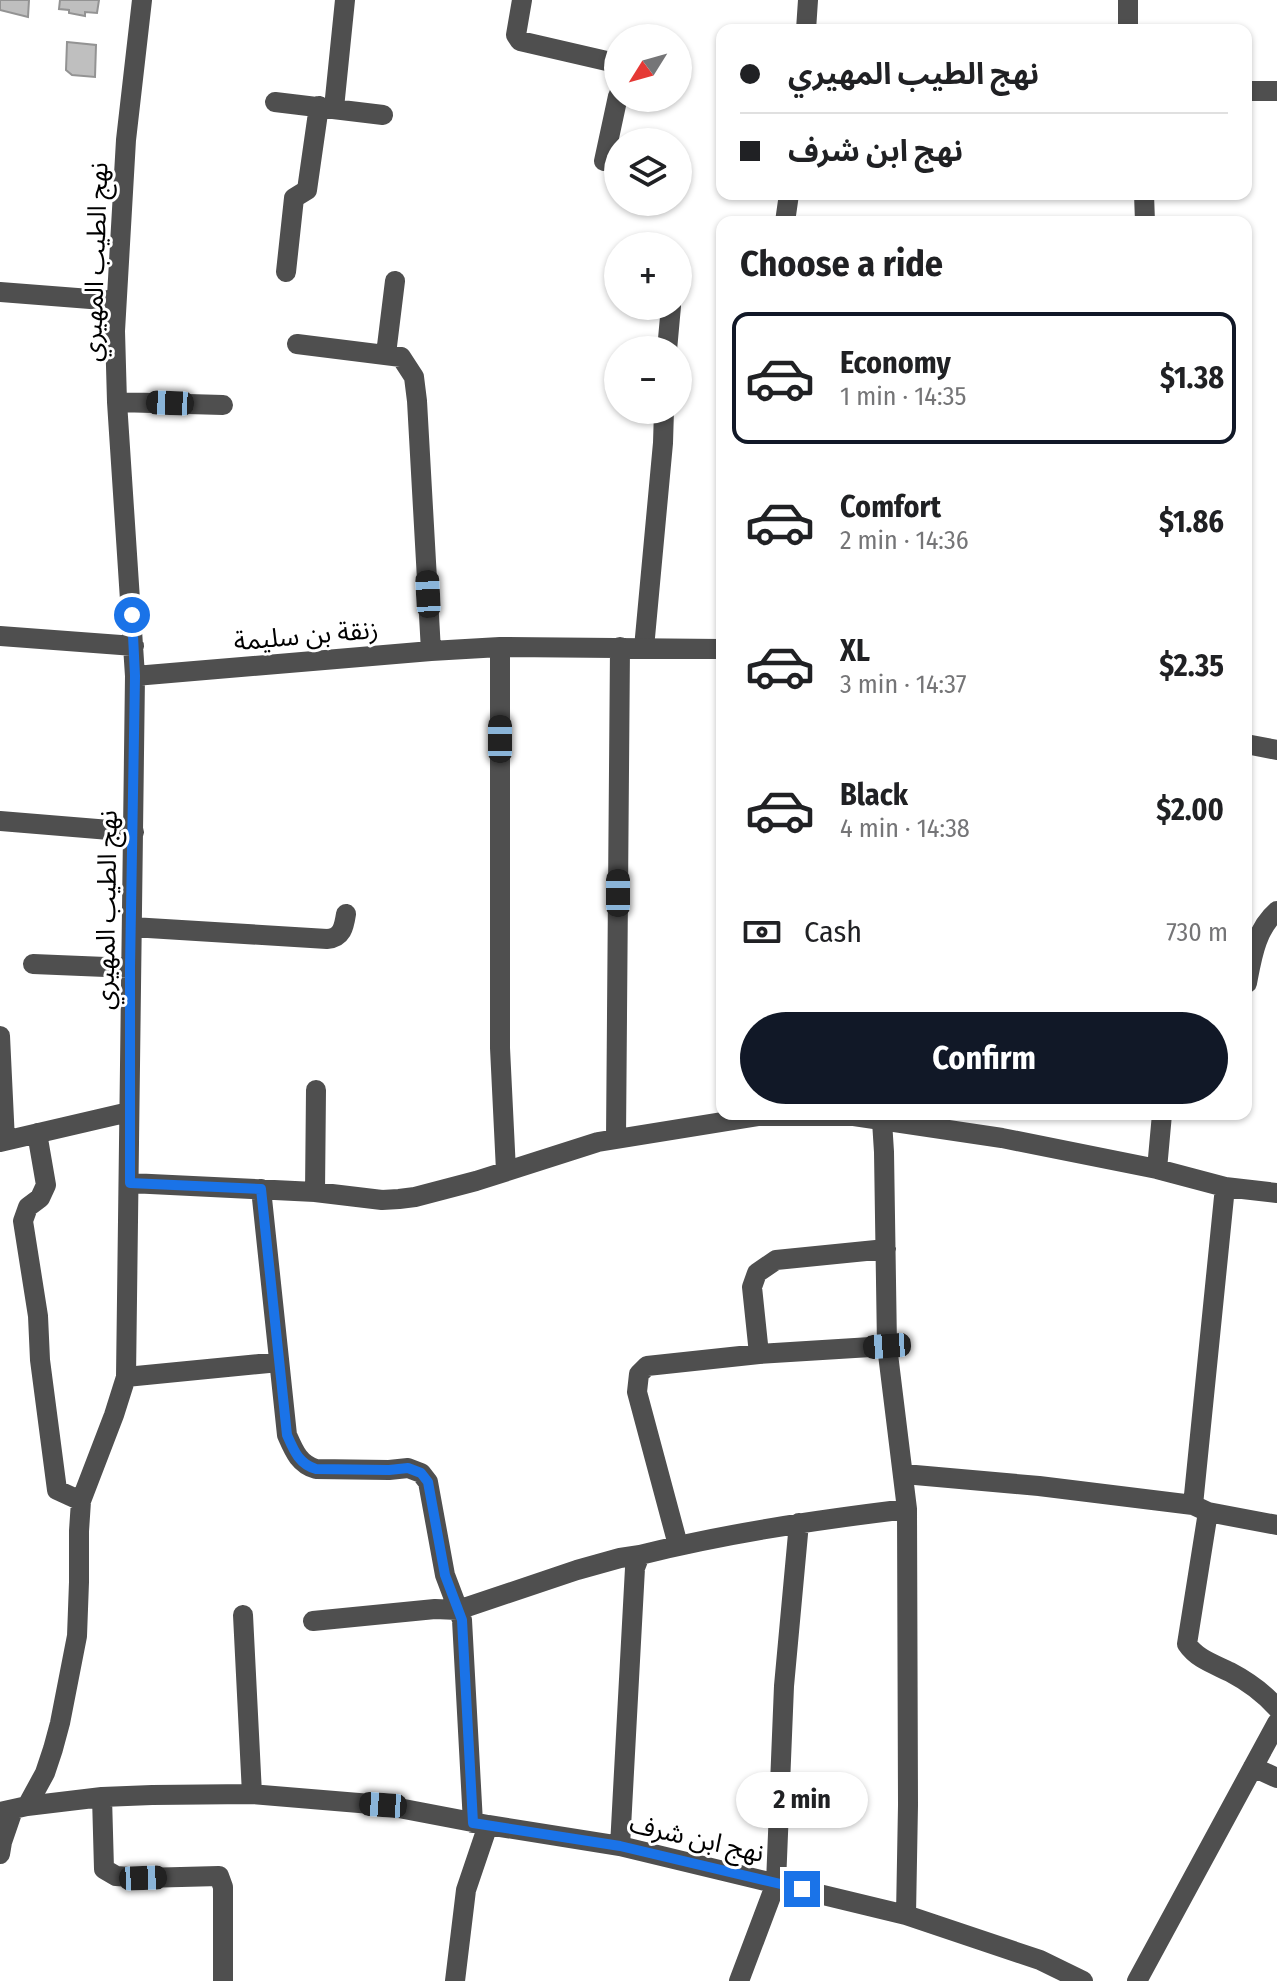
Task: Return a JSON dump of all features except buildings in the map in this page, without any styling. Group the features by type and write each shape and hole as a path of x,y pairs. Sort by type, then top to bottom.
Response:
{"street":[{"name":"نهج الطيب المهيري","path":"0,1854 13,1809 45,1773 60,1723 77,1636 81,1501 126,1377 135,676 117,402 116,301 126,140 142,0"},
{"path":"286,272 294,198 307,190 345,0"},
{"path":"522,0 516,35 520,41 604,60"},
{"path":"806,24 808,0"},
{"path":"1128,0 1128,24"},
{"path":"1252,91 1277,91"},
{"path":"275,102 383,115"},
{"path":"386,354 395,281"},
{"path":"0,292 116,301"},
{"path":"297,344 401,357 414,377 431,651"},
{"path":"117,402 223,405"},
{"path":"644,648 664,424"},
{"path":"0,636 134,646"},
{"path":"500,647 500,1048 506,1171"},
{"name":"زنقة بن سليمة","path":"135,676 500,647 716,649"},
{"path":"616,1139 620,647"},
{"path":"1252,745 1277,750"},
{"path":"0,821 134,832"},
{"path":"1252,962 1258,936 1277,911"},
{"path":"132,927 327,939 335,938 341,932 346,914"},
{"path":"33,964 130,968"},
{"path":"0,1036 3,1141 129,1112"},
{"path":"315,1192 316,1090"},
{"path":"130,1183 399,1199 437,1192 598,1142 734,1120"},
{"path":"877,1120 1002,1138 1157,1169 1225,1187 1277,1193"},
{"path":"1157,1169 1161,1120"},
{"path":"882,1121 887,1346 907,1509 906,1915"},
{"path":"37,1133 46,1185 40,1198 28,1207 23,1221 38,1316 40,1360 57,1490 81,1501"},
{"path":"1225,1187 1187,1644 1193,1654 1263,1692 1277,1708"},
{"path":"261,1189 287,1435 296,1455 307,1466 316,1469 408,1468 421,1473 428,1482 445,1575 462,1620 480,1824 466,1890 455,1981"},
{"path":"759,1354 752,1287 757,1273 776,1260 886,1249"},
{"path":"678,1545 637,1392 639,1374 647,1366 759,1354 887,1346"},
{"path":"126,1377 279,1362"},
{"path":"904,1474 1039,1486 1200,1509 1277,1525"},
{"path":"313,1621 435,1609 458,1610 620,1558 799,1523 907,1509"},
{"path":"739,1981 776,1883 784,1686 799,1523"},
{"path":"620,1846 635,1568 640,1555"},
{"path":"243,1615 252,1794"},
{"path":"1137,1981 1277,1723"},
{"path":"1253,1767 1277,1778"},
{"name":"نهج ابن شرف","path":"13,1809 102,1797 252,1794 383,1805 620,1846 906,1915 1040,1960 1083,1981"},
{"path":"102,1797 104,1869 116,1876 143,1878 219,1876 223,1887 223,1981"}],"route":[{"path":"132,615 135,676 130,1183 261,1189 287,1435 296,1455 307,1466 316,1469 408,1468 421,1473 428,1482 445,1575 462,1620 473,1823 620,1846 802,1889"}]}
